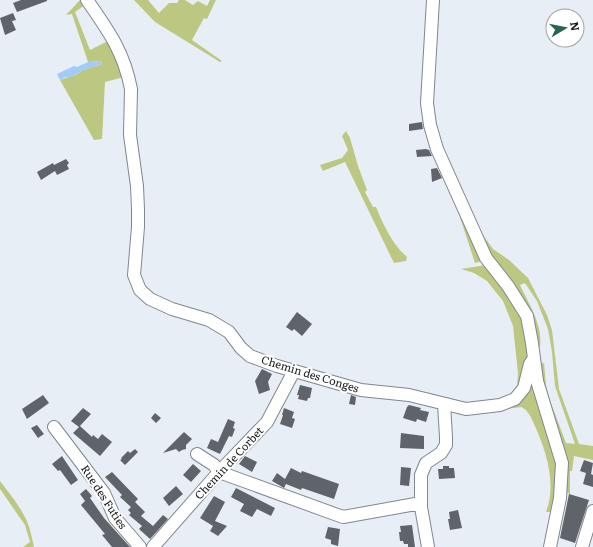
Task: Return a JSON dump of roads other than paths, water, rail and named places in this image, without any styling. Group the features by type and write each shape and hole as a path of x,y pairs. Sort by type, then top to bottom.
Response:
{"street":[{"name":"Chemin des Conges","path":"87,0 116,43 129,82 131,96 130,135 138,209 137,246 134,268 135,280 144,294 155,303 202,317 229,332 241,348 250,356 294,371 361,390 410,395 472,410 500,405 515,399 524,388 530,364 534,358"},
{"path":"434,0 427,103 433,139 486,258 508,286 526,316 534,358 536,381 562,463 560,498 550,547"},
{"name":"Chemin de Corbet","path":"153,547 219,472 267,422 294,371"},
{"path":"428,547 421,503 422,471 426,463 441,453 446,445 444,404"},
{"name":"Rue des Futies","path":"54,427 104,493 115,518 140,547"},
{"path":"197,454 214,465 219,472 343,516 421,503"},
{"path":"582,547 593,511"}],"water":[{"path":"101,61 102,64 83,70 69,78 66,77 60,80 57,74 74,66 77,67 88,62"}]}
